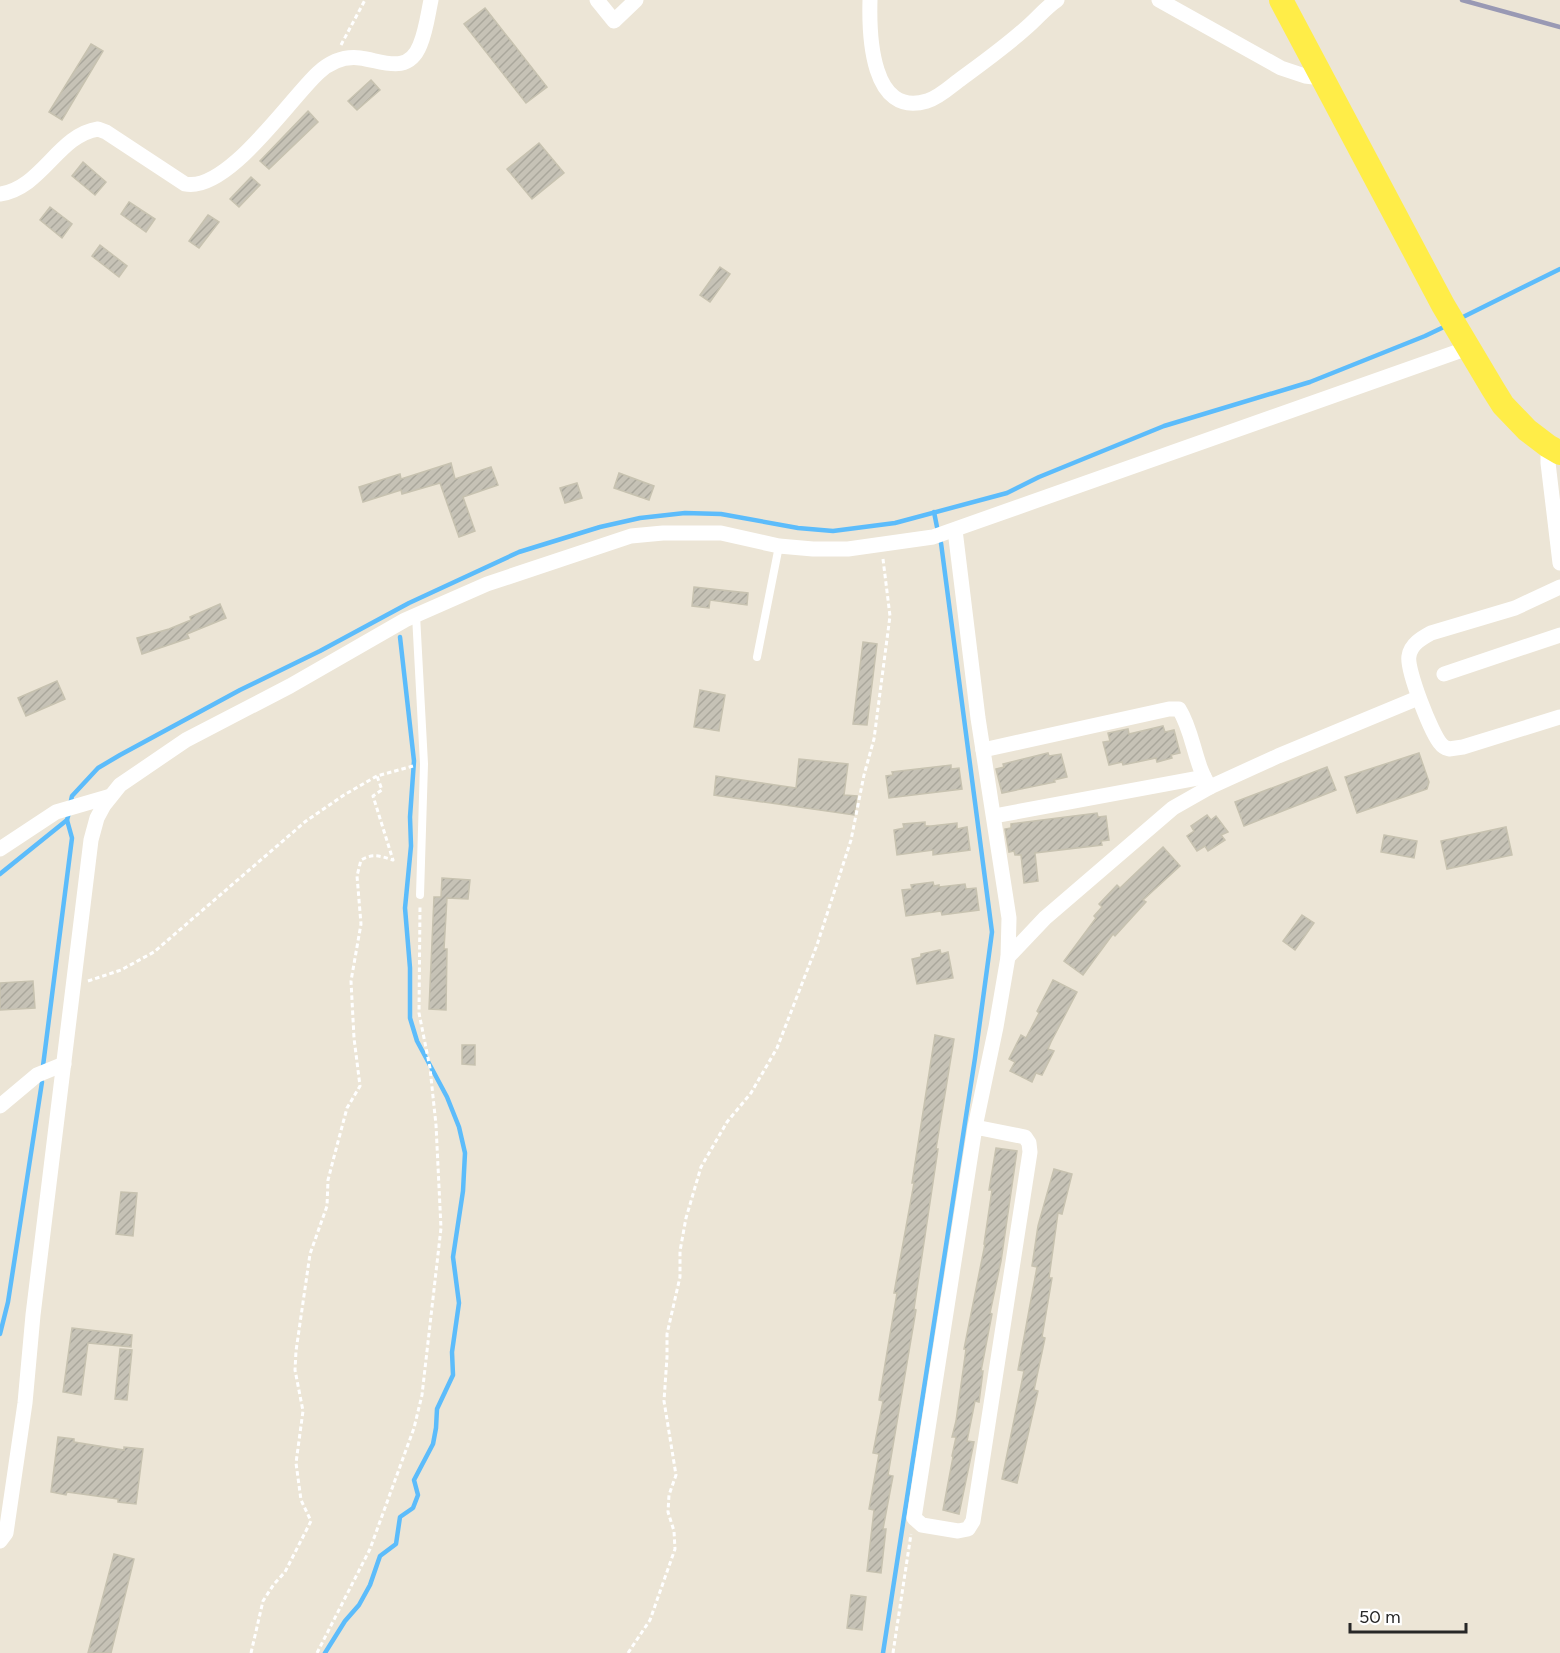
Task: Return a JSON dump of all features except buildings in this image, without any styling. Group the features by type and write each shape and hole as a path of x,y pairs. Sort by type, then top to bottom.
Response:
{"main road":[{"path":"1281,0 1464,341 1503,405 1527,430 1554,450"}],"street":[{"path":"0,194 20,188 33,179 74,140 82,134 98,129 184,184 201,184 220,174 235,162 329,64 348,58 394,65 405,62 420,45 431,0"},
{"path":"597,0 614,21 636,0"},
{"path":"870,0 872,46 881,81 886,90 896,97 918,103 929,101 966,75 1027,27 1056,0"},
{"path":"1159,0 1281,68 1305,76 1322,78"},
{"path":"0,1541 6,1533 25,1403 33,1315 91,840 97,818 120,785 186,740 290,686 416,615 487,584 631,536 663,533 721,533 779,546 813,549 848,549 933,537 1464,341"},
{"path":"1554,450 1548,463 1560,563"},
{"path":"955,530 983,750 1009,918 1008,957 975,1127 914,1518 922,1525 958,1532 968,1529 973,1521 1030,1152 1029,1143 1025,1137 975,1127"},
{"path":"1560,587 1515,608 1431,633 1421,638 1413,646 1408,656 1409,668 1418,698 1441,744 1449,749 1463,747 1560,717"},
{"path":"1443,674 1560,635"},
{"path":"994,816 1207,782 1418,698"},
{"path":"983,750 1169,709 1179,709 1185,718 1207,782"},
{"path":"1008,957 1045,918 1173,808 1207,782"},
{"path":"0,849 56,812 111,796"},
{"path":"0,1106 37,1076 64,1064"}],"lane":[{"path":"757,657 779,546"},
{"path":"416,615 424,764 420,895"}],"path":[{"path":"329,64 365,0"},
{"path":"628,1653 654,1612 675,1549 674,1532 668,1512 669,1495 676,1475 664,1401 666,1334 680,1277 680,1251 686,1218 701,1167 727,1122 751,1094 786,1029 817,945 851,840 874,739 890,616 881,545"},
{"path":"74,981 92,981 121,970 154,952 306,821 377,776 424,764"},
{"path":"251,1653 263,1601 285,1572 311,1521 301,1500 296,1463 303,1411 297,1381 296,1351 310,1254 327,1206 328,1180 347,1108 360,1086 354,1038 351,981 361,924 357,876 361,860 369,855 393,860 373,796 382,790 377,776"},
{"path":"317,1653 370,1549 414,1428 422,1395 441,1228 436,1125 430,1068 418,1013 420,895"},
{"path":"893,1653 914,1518"}],"waterway":[{"path":"1461,318 1560,269"},
{"path":"70,805 72,796 98,768 120,755 409,603 519,552 600,527 640,518 685,513 721,514 798,528 833,531 895,523 1007,493 1039,477 1164,426 1310,382 1448,325"},
{"path":"934,512 937,527"},
{"path":"883,1653 975,1058 992,932 941,543"},
{"path":"325,1653 345,1621 359,1605 370,1585 380,1556 396,1544 400,1517 413,1508 418,1495 414,1480 433,1444 437,1409 453,1375 452,1352 459,1303 453,1257 463,1191 465,1153 459,1127 447,1097 417,1041 410,1018 410,968 405,908 411,846 410,817 414,761 400,637"},
{"path":"0,874 67,820 69,813"},
{"path":"43,1066 72,838 67,820"},
{"path":"0,1334 8,1302 42,1082"}],"railway":[{"path":"1462,0 1560,27"}]}
